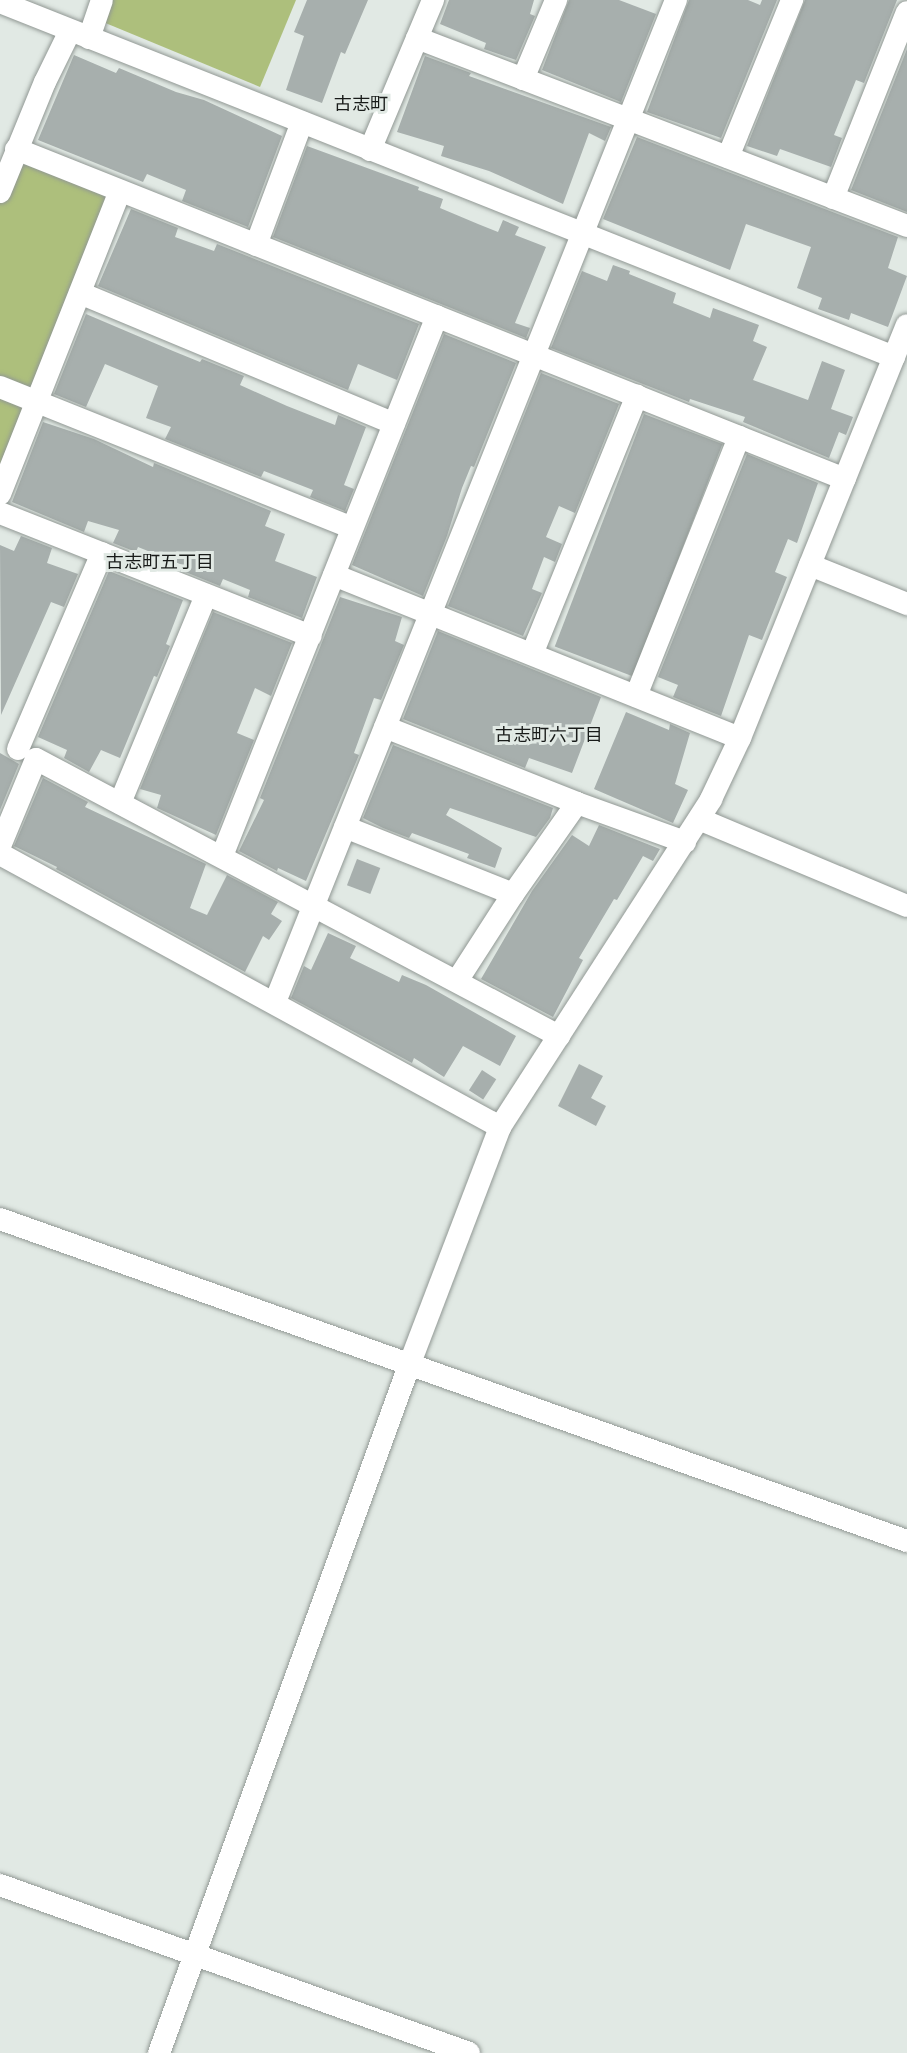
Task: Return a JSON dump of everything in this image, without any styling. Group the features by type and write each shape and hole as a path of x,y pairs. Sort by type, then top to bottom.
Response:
{"street":[{"path":"0,192 45,82 102,0"},
{"path":"370,150 433,0"},
{"path":"523,79 556,0"},
{"path":"275,1002 676,0"},
{"path":"728,157 792,0"},
{"path":"0,2 583,234 897,367"},
{"path":"833,198 907,12"},
{"path":"417,38 907,226"},
{"path":"256,245 302,122"},
{"path":"16,149 845,479"},
{"path":"0,494 120,191"},
{"path":"80,293 394,424"},
{"path":"222,856 437,316"},
{"path":"159,2053 410,1363 500,1127 699,819 740,738 845,479 897,367 907,325"},
{"path":"0,387 352,528"},
{"path":"532,654 637,396"},
{"path":"636,696 739,437"},
{"path":"0,513 310,636"},
{"path":"0,846 18,748 102,553"},
{"path":"810,565 907,604"},
{"path":"334,575 740,738"},
{"path":"120,803 206,595"},
{"path":"385,727 577,803 685,842"},
{"path":"18,748 559,1036"},
{"path":"458,981 513,894 577,803"},
{"path":"699,819 907,906"},
{"path":"345,827 513,894"},
{"path":"0,854 275,1002 340,1042 500,1127"},
{"path":"0,1220 410,1363 493,1395 907,1541"},
{"path":"0,1885 469,2053"}],"green space":[{"path":"112,0 296,0 260,87 103,22"},
{"path":"10,149 115,191 0,480 0,174"}],"building":[{"path":"307,0 368,0 345,54 341,52 322,103 286,90 304,36 294,32"},
{"path":"449,0 534,0 530,14 535,16 516,60 484,49 486,43 440,24"},
{"path":"569,0 619,0 656,14 621,102 542,70"},
{"path":"689,0 748,0 760,5 762,0 777,0 721,138 647,112"},
{"path":"805,0 897,0 864,83 856,80 834,135 842,138 831,167 780,149 777,156 747,146"},
{"path":"907,49 907,212 851,190"},
{"path":"74,55 116,73 119,68 176,92 204,100 282,136 248,227 182,201 186,190 147,174 143,182 38,140"},
{"path":"425,56 471,73 469,76 611,127 605,141 589,133 563,204 489,171 441,156 444,146 397,132"},
{"path":"637,137 898,237 888,268 907,276 888,327 851,313 849,320 818,309 822,298 797,288 811,247 746,224 730,270 603,219"},
{"path":"307,146 419,187 418,190 443,199 440,208 498,232 503,220 519,227 515,235 546,247 515,323 530,328 526,338 273,237"},
{"path":"131,209 178,228 175,237 214,251 217,244 419,324 397,380 358,364 348,390 98,286"},
{"path":"613,265 676,293 673,303 710,318 713,308 759,325 753,341 767,347 753,380 808,400 822,361 845,370 831,409 853,417 846,435 839,432 829,458 743,422 745,417 690,399 689,402 551,348 582,271 607,281"},
{"path":"86,314 200,362 202,359 244,376 240,385 287,406 335,425 338,415 366,427 344,485 354,489 345,511 310,497 313,490 264,471 261,477 165,439 171,427 146,418 158,386 105,364 86,407 54,394"},
{"path":"444,334 516,363 474,467 471,466 462,488 447,536 423,596 352,565"},
{"path":"541,373 619,404 575,513 559,506 546,537 562,544 555,562 544,557 532,589 542,593 523,636 448,606"},
{"path":"644,414 722,444 633,677 555,646"},
{"path":"43,422 94,439 153,467 154,463 271,511 265,526 285,534 275,561 317,577 302,618 248,597 250,590 223,579 220,586 183,571 185,566 138,547 136,552 113,543 119,530 88,521 84,532 12,502"},
{"path":"747,454 818,483 797,543 788,539 775,572 787,577 762,640 749,635 721,716 673,697 678,685 658,677"},
{"path":"21,536 52,548 47,563 78,574 64,607 51,602 1,715 0,545 14,551"},
{"path":"109,571 183,600 166,644 170,646 157,677 154,676 120,758 101,750 89,772 64,758 67,750 38,737"},
{"path":"340,597 402,617 395,641 404,645 381,700 374,698 354,753 359,755 306,881 278,868 277,871 239,851 264,800 260,798"},
{"path":"213,612 292,643 271,696 255,688 237,733 254,740 216,835 157,808 161,795 140,789"},
{"path":"438,631 601,697 572,773 529,758 525,768 403,719"},
{"path":"626,712 669,730 670,724 690,733 675,784 688,790 673,823 594,789"},
{"path":"393,745 553,808 550,818 536,837 450,808 446,815 502,848 495,868 467,858 469,854 412,833 409,838 383,828 363,818"},
{"path":"0,753 19,764 0,810"},
{"path":"43,778 88,802 85,807 206,864 190,908 207,915 227,875 278,902 271,914 282,921 269,940 263,936 245,972 56,869 57,867 14,846"},
{"path":"599,825 660,849 653,861 643,856 617,900 614,899 579,958 583,960 553,1017 481,979 532,891 572,835 589,846"},
{"path":"357,859 380,868 370,894 347,885"},
{"path":"328,933 356,946 350,958 399,982 402,975 426,985 516,1036 500,1066 463,1046 444,1077 414,1058 412,1063 291,998 304,966 311,970"},
{"path":"579,1064 603,1076 591,1098 606,1106 596,1126 558,1106"},
{"path":"482,1070 496,1079 483,1099 469,1090"}],"district":[{"name":"古志町","path":"361,103"},
{"name":"古志町五丁目","path":"160,561"},
{"name":"古志町六丁目","path":"549,734"}]}
